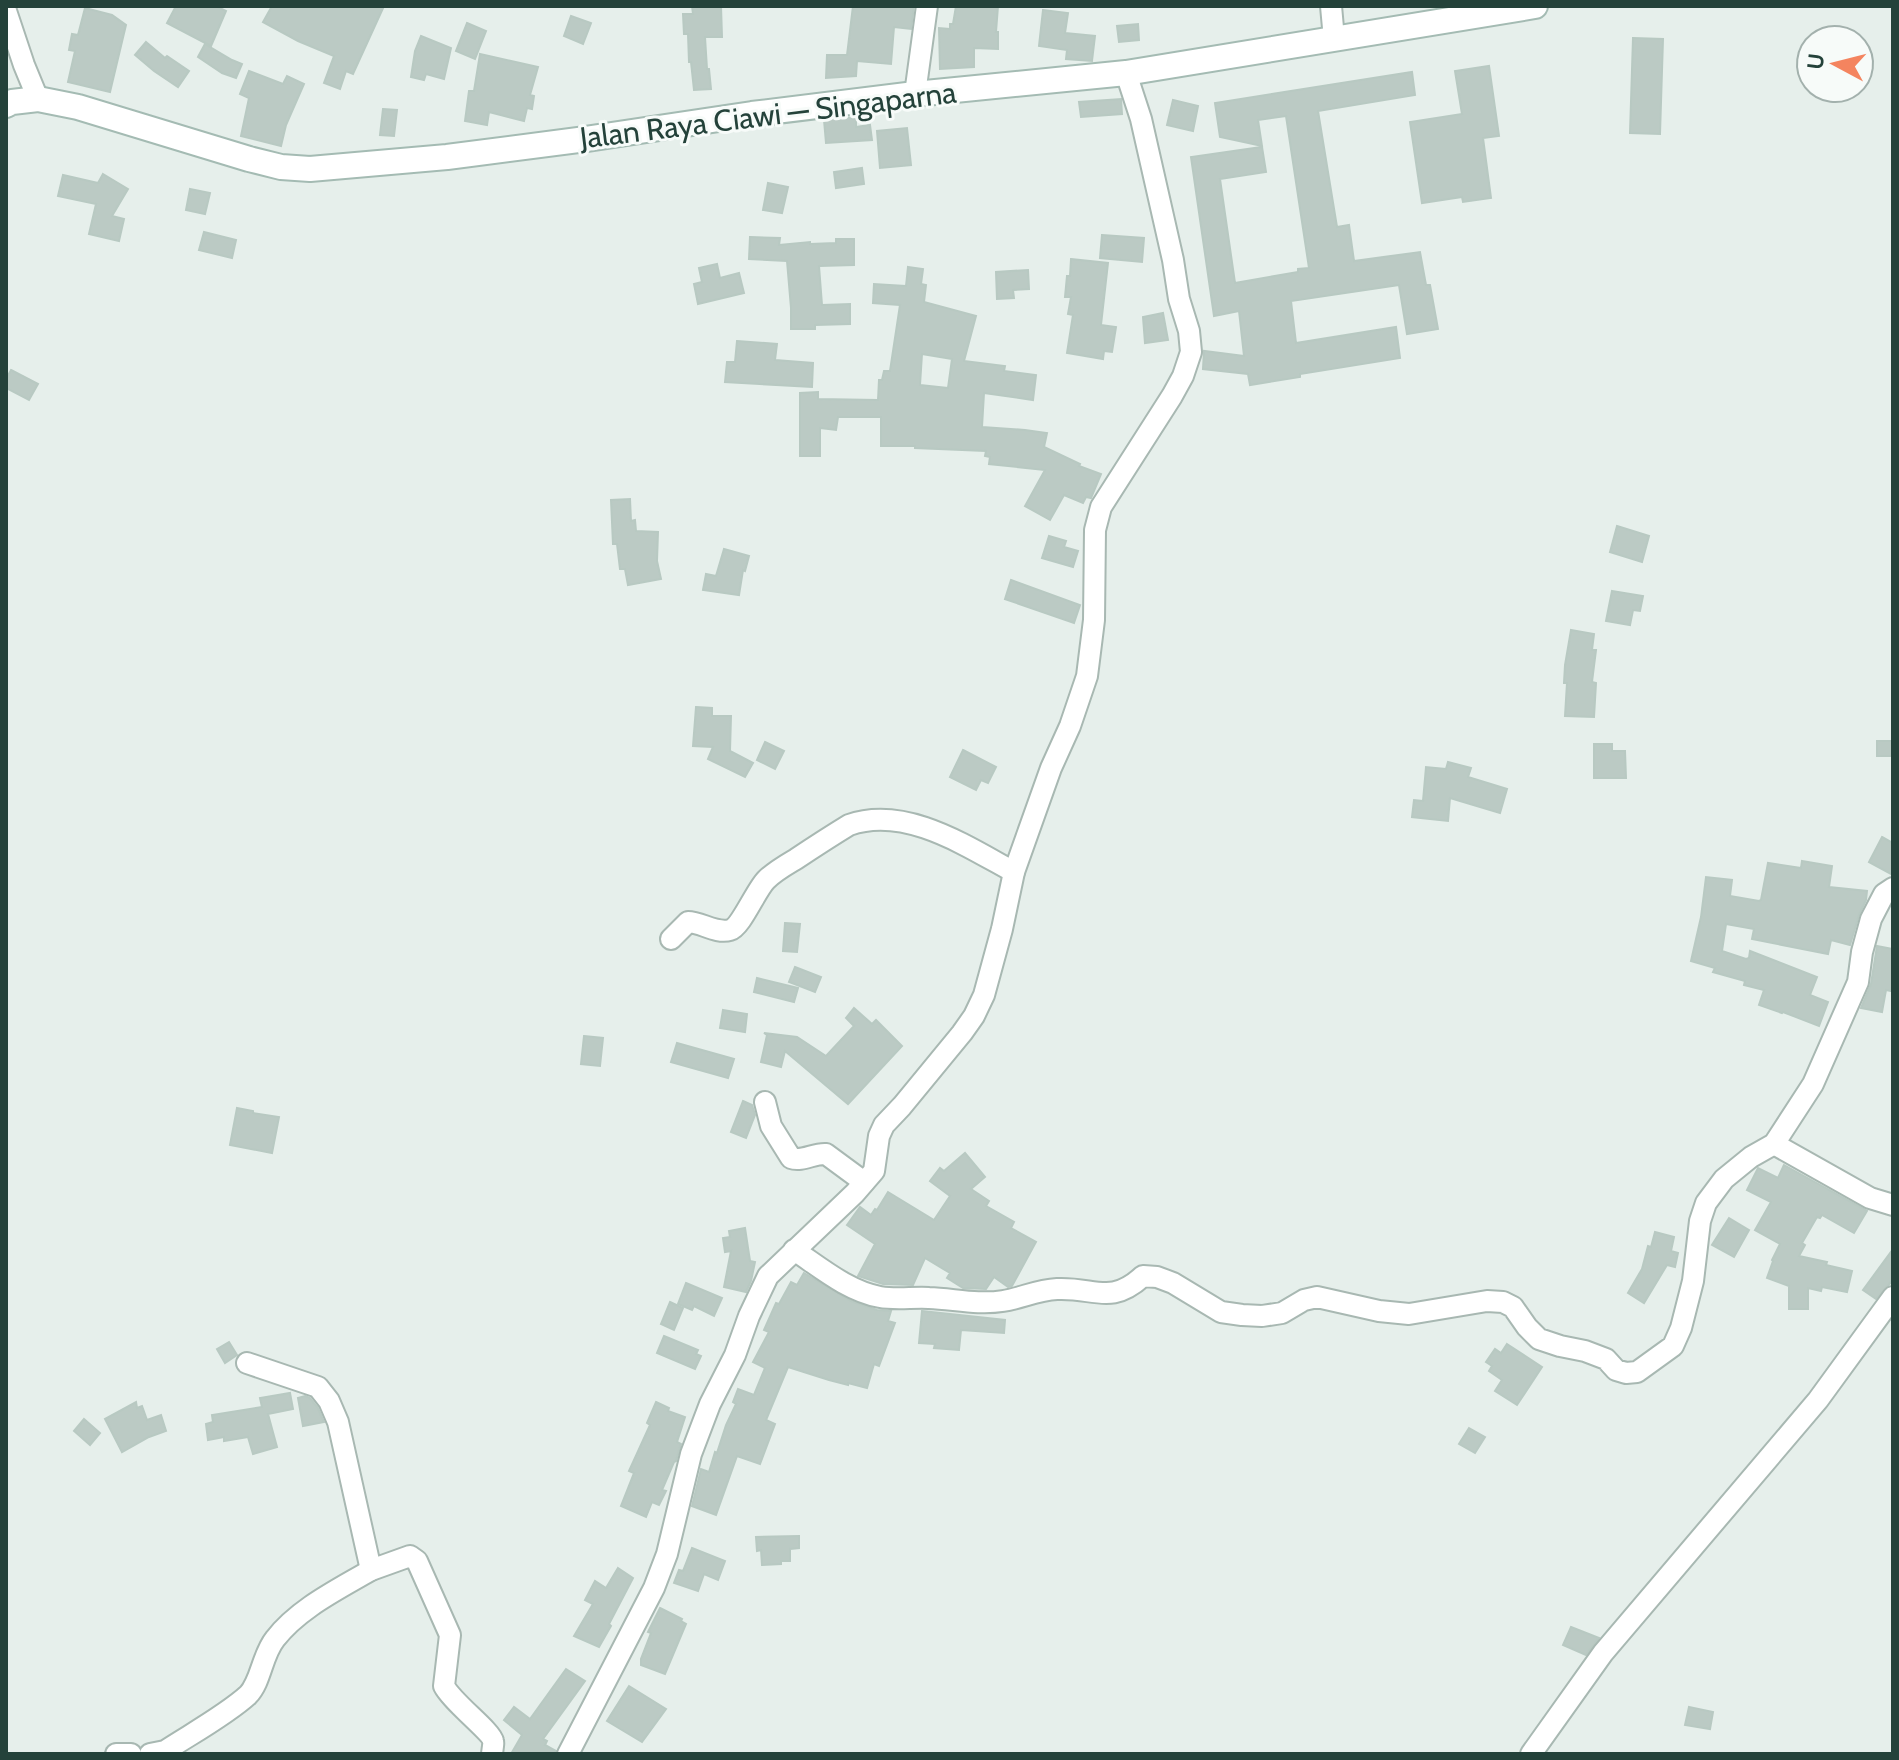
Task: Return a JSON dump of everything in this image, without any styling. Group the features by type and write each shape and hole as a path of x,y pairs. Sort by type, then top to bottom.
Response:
{"main road":[{"name":"Jalan Raya Ciawi — Singaparna","path":"6,105 38,99 78,107 249,159 281,167 310,169 447,157 752,114 1126,73 1535,6"}],"street":[{"path":"915,94 927,6"},
{"path":"1331,6 1334,39"},
{"path":"6,11 38,99"},
{"path":"568,1754 658,1577 667,1554 691,1454 710,1404 735,1355 768,1276 874,1171 879,1136 884,1125 962,1033 984,995 1014,872 1087,676 1094,620 1095,530 1101,507 1172,396 1191,352 1189,331 1179,299 1141,119 1126,73"},
{"path":"671,939 688,922 726,931 732,929 766,880 859,821 905,822 930,830 1014,872"},
{"path":"794,1250 857,1291 881,1297 979,1303 1003,1301 1050,1289 1116,1294 1131,1288 1143,1276 1173,1283 1221,1312 1242,1315 1282,1313 1304,1300 1317,1297 1379,1311 1409,1314 1487,1301 1503,1302 1513,1307 1539,1339 1606,1359 1616,1370 1637,1372 1673,1346 1681,1328 1693,1281 1700,1221 1706,1203 1724,1179 1751,1157 1774,1144 1813,1084 1858,982 1871,919 1884,894 1893,888"},
{"path":"765,1102 771,1126 791,1158 796,1160 826,1154 864,1182"},
{"path":"1774,1144 1870,1198 1893,1205"},
{"path":"1531,1754 1603,1653 1818,1400 1893,1297"},
{"path":"247,1363 318,1387 329,1401 338,1422 371,1570"},
{"path":"150,1754 165,1751 247,1696 268,1650 284,1628 303,1612 371,1570 410,1556 417,1561 450,1635 446,1691 491,1736 492,1754"},
{"path":"116,1754 131,1754"}],"building":[{"path":"176,6 216,6 226,11 211,46 167,23"},
{"path":"272,6 384,6 353,74 346,71 340,89 324,83 334,56 263,22"},
{"path":"692,6 721,6 722,37 705,37 711,89 694,90 683,14 693,14"},
{"path":"853,6 914,6 911,29 894,27 891,64 857,61 856,76 826,78 827,55 847,55"},
{"path":"956,6 998,6 998,49 974,48 974,67 940,69 939,28 950,29"},
{"path":"85,8 112,15 126,25 110,92 68,82 75,51 69,50 72,34 78,35"},
{"path":"1043,10 1068,13 1065,33 1095,36 1092,61 1066,59 1067,50 1039,46"},
{"path":"571,16 591,23 583,44 564,36"},
{"path":"467,23 486,31 475,59 456,51"},
{"path":"1138,24 1139,40 1119,42 1117,26"},
{"path":"421,36 451,48 444,79 426,74 424,80 411,77"},
{"path":"1633,38 1663,39 1660,134 1630,133"},
{"path":"146,42 165,58 167,56 189,71 178,87 135,55"},
{"path":"205,44 242,64 236,78 198,57"},
{"path":"480,54 538,67 530,95 534,96 532,109 527,108 524,121 489,112 487,125 465,121 469,91 474,91"},
{"path":"1489,66 1499,136 1483,138 1491,198 1463,202 1462,197 1422,203 1410,122 1462,114 1455,71"},
{"path":"249,71 283,84 287,76 304,84 286,125 281,146 241,136 249,98 240,94"},
{"path":"1412,72 1415,95 1318,111 1337,227 1349,225 1354,261 1420,252 1438,329 1407,334 1399,285 1291,301 1296,343 1396,327 1400,358 1250,385 1248,374 1203,369 1204,351 1244,356 1239,311 1214,316 1191,157 1262,147 1266,172 1220,179 1235,283 1309,268 1286,116 1258,120 1262,146 1220,137 1215,103"},
{"path":"1121,99 1122,114 1081,117 1079,102"},
{"path":"1173,100 1198,106 1193,131 1167,125"},
{"path":"383,109 397,110 394,136 380,135"},
{"path":"856,117 856,127 870,125 872,140 826,143 824,120"},
{"path":"907,128 911,165 880,168 877,131"},
{"path":"862,168 864,184 836,188 834,172"},
{"path":"103,174 128,189 112,216 124,219 119,241 89,234 96,204 58,196 63,175 98,183"},
{"path":"768,183 788,187 782,213 763,210"},
{"path":"190,189 210,193 205,214 186,210"},
{"path":"204,232 236,240 232,258 199,250"},
{"path":"1102,235 1144,238 1142,262 1100,258"},
{"path":"750,237 780,238 779,245 836,243 836,239 854,239 854,265 819,266 822,305 850,304 850,324 791,329 787,261 749,259"},
{"path":"1071,259 1108,263 1101,325 1116,327 1112,352 1104,351 1103,359 1067,353 1073,315 1068,314 1071,297 1065,297"},
{"path":"717,264 720,278 739,273 744,293 698,304 694,284 702,282 699,268"},
{"path":"908,267 923,269 921,284 926,285 924,302 976,316 964,361 1005,366 1004,371 1036,375 1033,400 984,393 982,427 1047,433 1044,447 1101,474 1091,498 1086,497 1083,503 1064,495 1050,520 1025,506 1045,470 989,464 990,457 985,456 986,451 881,446 881,417 838,417 836,430 820,428 820,456 800,456 800,393 818,392 818,399 878,400 879,380 882,380 884,371 890,371 900,305 873,303 874,284 906,286","holes":["922,354 952,359 948,388 920,385"]},
{"path":"1028,270 1029,289 1013,290 1014,298 997,299 996,272"},
{"path":"1163,313 1168,340 1145,343 1143,317"},
{"path":"737,341 777,344 775,360 813,363 812,387 725,382 727,362 735,362"},
{"path":"11,370 38,384 29,400 6,388 6,379"},
{"path":"630,499 631,521 635,520 636,531 658,532 657,561 661,579 628,585 625,569 620,569 617,544 613,544 611,500"},
{"path":"1617,526 1649,536 1642,562 1610,552"},
{"path":"1049,536 1066,541 1064,547 1078,551 1073,567 1042,558"},
{"path":"724,549 749,556 739,595 703,590 706,574 716,576"},
{"path":"1011,580 1080,605 1074,623 1005,599"},
{"path":"1612,591 1643,596 1640,611 1633,610 1630,625 1606,621"},
{"path":"1571,630 1594,634 1594,717 1565,716 1565,665"},
{"path":"696,707 712,708 712,716 731,716 730,751 753,763 745,777 708,759 713,747 693,746"},
{"path":"1877,741 1893,741 1893,756 1877,756"},
{"path":"765,742 784,751 775,769 757,760"},
{"path":"1594,744 1612,744 1612,751 1625,751 1626,778 1594,778"},
{"path":"963,750 996,767 988,783 981,780 976,790 950,777"},
{"path":"1448,762 1471,768 1468,777 1507,789 1500,813 1450,798 1448,821 1412,817 1414,800 1423,801 1426,767 1446,769"},
{"path":"1882,837 1893,843 1893,875 1869,862"},
{"path":"1802,861 1832,866 1829,887 1867,891 1850,945 1831,940 1828,954 1752,939 1754,929 1726,924 1722,951 1746,959 1750,951 1817,977 1810,995 1828,1002 1819,1026 1759,1005 1764,990 1744,985 1745,981 1713,972 1715,968 1691,961 1706,877 1732,880 1730,896 1759,901 1768,863 1801,868"},
{"path":"785,923 800,924 797,952 783,951"},
{"path":"1877,946 1893,949 1893,981 1891,991 1886,990 1882,1012 1861,1008 1871,984"},
{"path":"795,967 821,977 815,992 789,982"},
{"path":"757,978 798,988 794,1002 754,992"},
{"path":"854,1008 872,1024 876,1020 902,1046 848,1104 785,1051 781,1067 761,1062 767,1035 764,1033 797,1037 826,1056 854,1026 846,1018"},
{"path":"723,1010 747,1014 745,1032 720,1028"},
{"path":"584,1036 603,1038 600,1066 581,1064"},
{"path":"677,1043 734,1059 728,1078 671,1062"},
{"path":"743,1101 752,1105 755,1115 746,1138 731,1132"},
{"path":"237,1108 279,1117 272,1153 230,1145"},
{"path":"965,1153 985,1177 971,1189 989,1201 986,1206 1014,1222 1011,1228 1036,1242 1012,1286 1008,1287 994,1277 986,1289 963,1288 947,1278 950,1273 925,1258 913,1285 883,1284 858,1276 875,1244 847,1225 860,1207 871,1215 888,1192 934,1220 950,1196 930,1181 940,1168 944,1171"},
{"path":"1784,1165 1867,1211 1854,1233 1822,1215 1817,1217 1802,1243 1805,1245 1799,1256 1852,1271 1847,1292 1822,1287 1821,1291 1808,1288 1808,1309 1789,1309 1789,1286 1767,1278 1780,1244 1755,1230 1771,1202 1747,1190 1758,1168 1778,1178"},
{"path":"1729,1218 1749,1230 1734,1257 1712,1245"},
{"path":"745,1228 750,1261 755,1262 746,1292 724,1287 731,1251 725,1252 723,1238 730,1237 729,1231"},
{"path":"1655,1232 1674,1237 1671,1251 1678,1253 1675,1267 1667,1265 1644,1303 1628,1293 1642,1269"},
{"path":"1893,1249 1893,1280 1876,1299 1863,1290"},
{"path":"804,1273 851,1301 877,1310 891,1311 888,1321 895,1323 879,1366 874,1364 867,1388 788,1367 766,1420 775,1424 760,1464 737,1456 716,1515 692,1506 701,1469 709,1472 736,1404 733,1402 738,1389 754,1395 765,1368 753,1362 769,1332 764,1330 776,1303 779,1304 791,1282 797,1285"},
{"path":"686,1283 722,1298 714,1316 694,1306 692,1310 678,1304"},
{"path":"670,1302 683,1308 674,1330 661,1324"},
{"path":"922,1311 1005,1320 1004,1333 961,1330 959,1350 934,1348 935,1344 919,1343"},
{"path":"664,1336 698,1350 696,1354 701,1356 695,1369 657,1353"},
{"path":"229,1342 237,1355 225,1363 217,1349"},
{"path":"1507,1344 1542,1367 1517,1405 1495,1391 1502,1380 1489,1371 1492,1366 1486,1362 1495,1349 1501,1353"},
{"path":"290,1393 293,1409 268,1414 277,1447 253,1454 248,1437 208,1440 206,1424 213,1422 212,1415 262,1407 260,1398"},
{"path":"305,1396 318,1408 324,1422 303,1426 298,1398"},
{"path":"136,1402 137,1408 142,1406 147,1420 161,1415 166,1431 122,1452 105,1419"},
{"path":"656,1402 669,1408 668,1411 685,1417 677,1442 681,1444 676,1461 662,1490 666,1491 659,1505 652,1502 646,1517 621,1506 634,1473 629,1471 650,1425 647,1423"},
{"path":"84,1419 100,1433 90,1445 74,1431"},
{"path":"1469,1428 1485,1437 1475,1453 1459,1444"},
{"path":"799,1536 799,1548 790,1549 790,1561 762,1565 756,1537"},
{"path":"692,1548 725,1561 718,1580 704,1574 698,1591 674,1583 679,1570 683,1571"},
{"path":"618,1568 633,1578 599,1647 574,1636 593,1604 585,1600 595,1581 606,1588"},
{"path":"660,1608 686,1624 665,1674 641,1665 651,1633 648,1632"},
{"path":"1571,1627 1599,1638 1586,1655 1563,1645"},
{"path":"566,1669 585,1681 543,1739 547,1741 545,1745 556,1751 555,1754 511,1754 522,1735 504,1720 514,1707 530,1719"},
{"path":"629,1686 666,1709 642,1742 607,1721"},
{"path":"1689,1707 1713,1712 1710,1729 1685,1725"}]}
